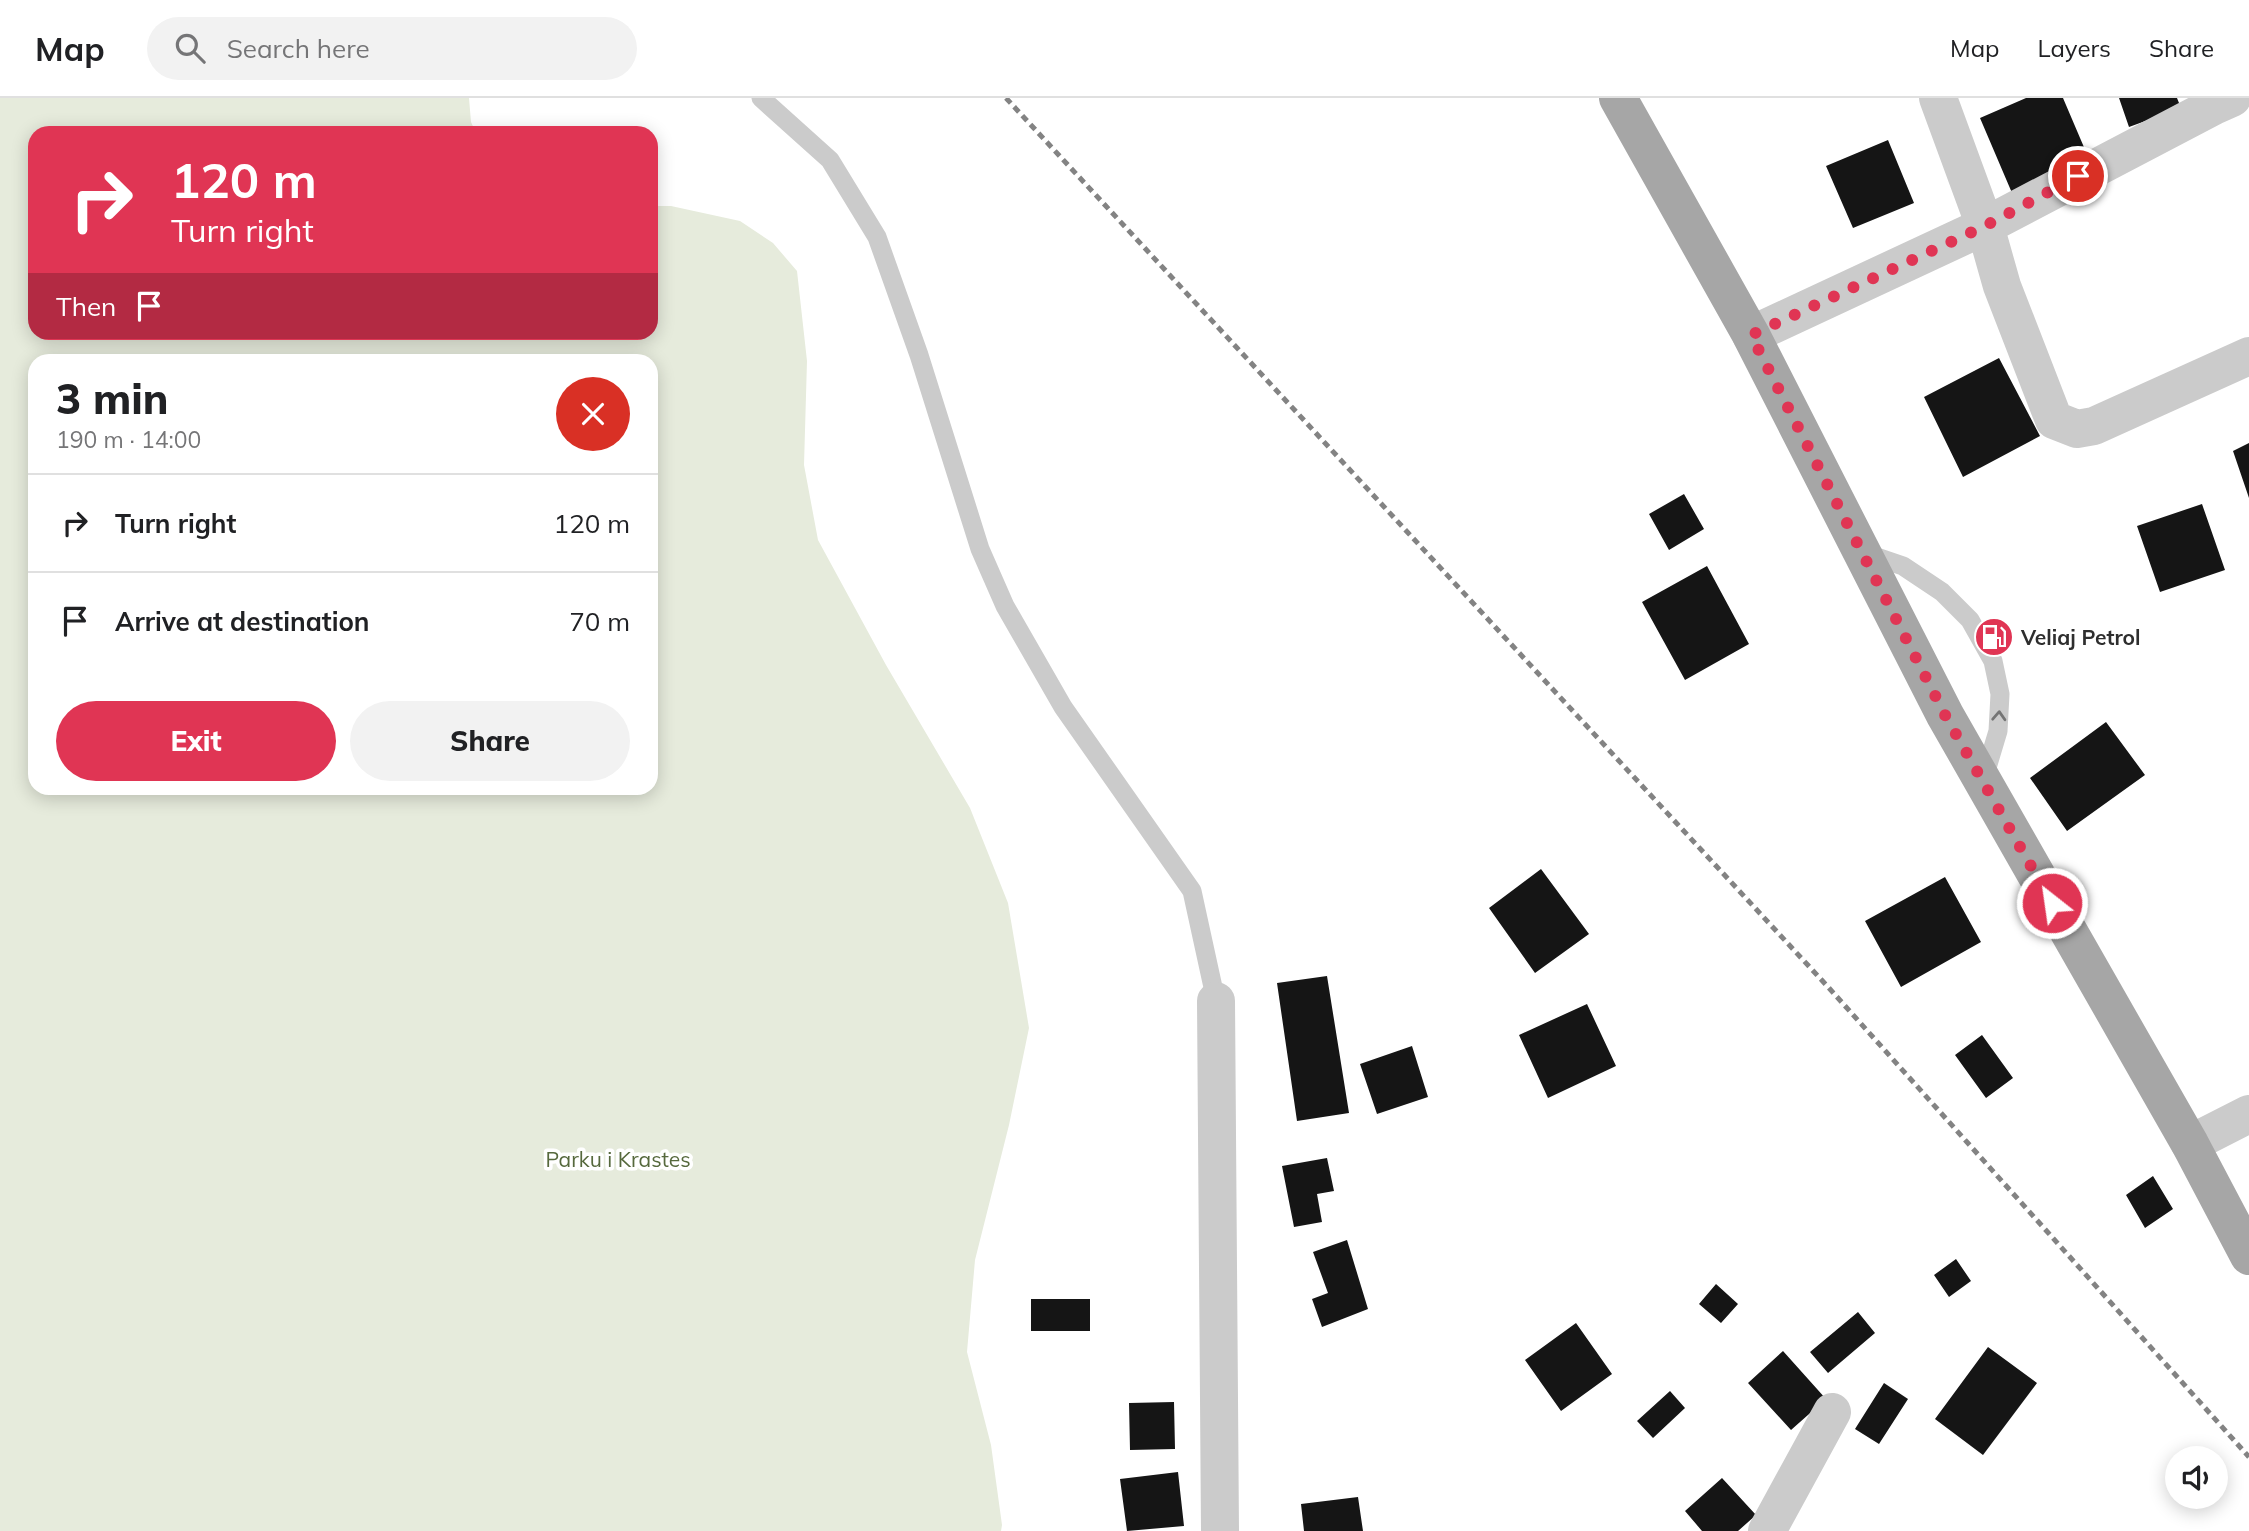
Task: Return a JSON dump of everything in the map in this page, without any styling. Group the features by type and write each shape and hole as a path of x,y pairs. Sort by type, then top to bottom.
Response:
{"main road":[{"path":"1618,98 1751,335 1945,715 2190,1144 2249,1256"}],"street":[{"path":"1938,98 1985,226 2002,286 2054,420 2077,429 2094,426 2249,356"},
{"path":"1751,335 1985,226 2232,98"},
{"path":"1216,1002 1220,1531"},
{"path":"2190,1144 2249,1114"},
{"path":"1767,1531 1832,1412"}],"lane":[{"path":"761,98 830,160 877,237 919,355 980,549 1005,606 1063,707 1192,891 1216,1002"},
{"path":"1861,551 1903,566 1942,592 1970,621 1993,661 2000,694 1998,731 1983,782"}],"green space":[{"name":"Parku i Krastes","path":"0,98 469,98 473,126 28,126 28,340 658,340 658,206 671,206 740,221 773,243 797,271 807,361 804,465 818,540 886,665 970,808 1008,903 1029,1028 1009,1125 975,1260 967,1352 991,1445 1001,1531 0,1531"}],"building":[{"path":"2026,98 2063,98 2089,159 2012,193 1980,118"},
{"path":"2119,98 2177,98 2181,108 2129,127"},
{"path":"1888,140 1914,203 1853,228 1826,166"},
{"path":"1999,358 2040,436 1963,477 1924,397"},
{"path":"2249,443 2249,498 2233,451"},
{"path":"1684,494 1704,529 1669,550 1649,514"},
{"path":"2202,504 2225,570 2160,592 2137,526"},
{"path":"1707,566 1749,644 1685,680 1642,602"},
{"path":"2106,722 2145,775 2067,831 2030,778"},
{"path":"1541,869 1589,934 1535,973 1489,908"},
{"path":"1945,877 1981,942 1901,987 1865,921"},
{"path":"1327,976 1349,1113 1297,1121 1277,983"},
{"path":"1587,1004 1616,1066 1548,1098 1519,1035"},
{"path":"1982,1035 2013,1078 1986,1098 1955,1055"},
{"path":"1412,1046 1428,1097 1377,1114 1360,1064"},
{"path":"1327,1158 1334,1191 1317,1194 1322,1222 1294,1227 1282,1166"},
{"path":"2153,1176 2173,1209 2145,1228 2126,1195"},
{"path":"1347,1240 1368,1309 1322,1327 1312,1299 1328,1293 1313,1252"},
{"path":"1956,1259 1971,1281 1949,1297 1934,1275"},
{"path":"1716,1284 1738,1304 1721,1323 1699,1304"},
{"path":"1031,1299 1090,1299 1090,1331 1031,1331"},
{"path":"1858,1312 1875,1333 1828,1373 1810,1352"},
{"path":"1576,1323 1612,1374 1561,1411 1525,1360"},
{"path":"1988,1347 2037,1383 1983,1455 1935,1419"},
{"path":"1783,1351 1826,1399 1791,1430 1748,1383"},
{"path":"1884,1383 1908,1399 1879,1444 1855,1429"},
{"path":"1670,1391 1685,1408 1653,1438 1637,1421"},
{"path":"1174,1402 1175,1449 1130,1450 1129,1403"},
{"path":"1178,1472 1184,1526 1127,1531 1120,1479"},
{"path":"1722,1478 1756,1515 1738,1531 1702,1531 1685,1511"},
{"path":"1358,1497 1363,1531 1304,1531 1301,1504"}],"railway":[{"path":"1006,98 1829,988 2249,1457"}],"place":[{"name":"Veliaj Petrol","path":"1994,637"}],"route":[{"path":"2052,903 1945,715 1751,335 1985,226 2078,176"}]}
